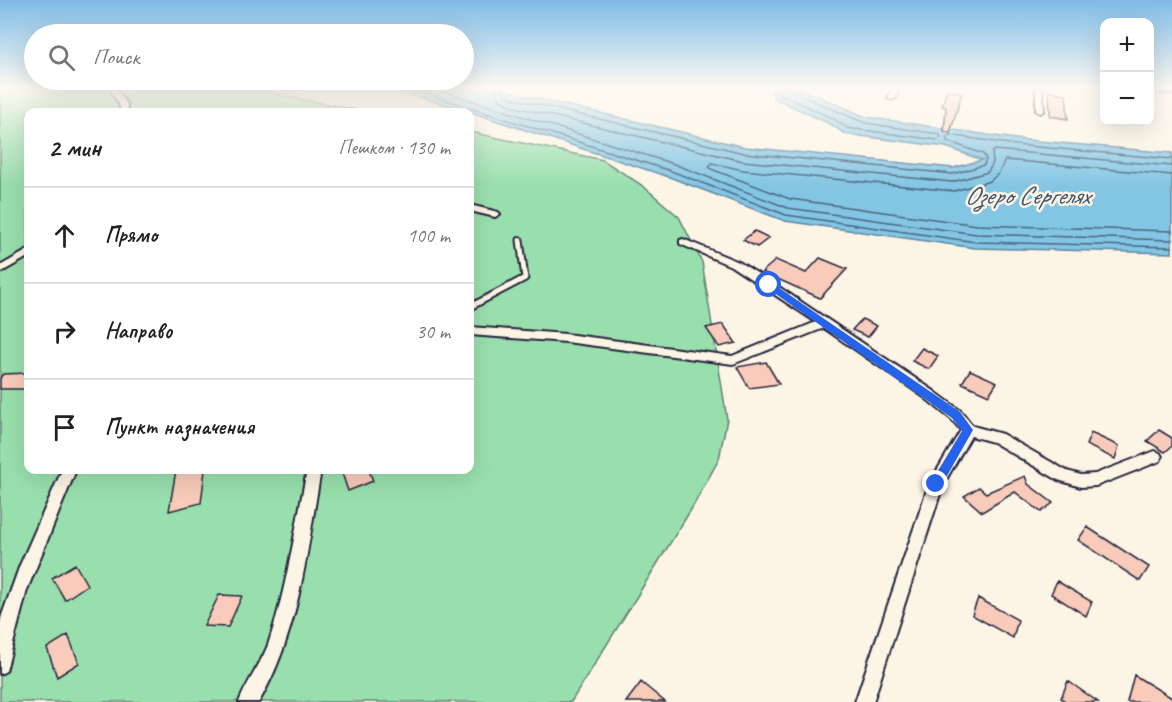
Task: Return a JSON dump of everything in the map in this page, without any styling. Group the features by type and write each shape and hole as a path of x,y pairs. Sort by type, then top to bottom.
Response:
{"street":[{"path":"474,209 495,214"},
{"path":"683,242 735,264 825,323 928,394 956,415 968,430 997,438 1063,476 1081,481 1096,480 1155,457"},
{"path":"0,270 24,255"},
{"path":"474,331 566,338 733,360 825,323"},
{"path":"864,702 936,484 968,430"},
{"path":"0,665 3,644 18,590 67,474"},
{"path":"248,702 256,690 283,627 313,474"}],"lane":[{"path":"474,305 525,278 520,240"}],"green space":[{"path":"0,121 24,121 24,474 474,474 474,133 603,160 643,186 679,217 702,262 727,419 719,459 692,508 571,702 0,702"}],"water":[{"name":"Озеро Сергелях","path":"497,121 633,121 745,147 953,168 982,160 946,147 845,134 823,121 892,121 1016,139 1172,153 1172,253 975,248 785,221 669,177"}],"building":[{"path":"945,121 954,121 950,133 944,131"},
{"path":"755,231 769,238 757,247 743,240"},
{"path":"820,258 847,269 820,298 762,272 776,260 806,273"},
{"path":"862,319 877,326 868,337 852,330"},
{"path":"723,324 736,343 719,347 706,328"},
{"path":"922,348 938,356 929,369 912,361"},
{"path":"766,362 779,384 749,388 737,367"},
{"path":"970,370 997,382 989,395 962,383"},
{"path":"24,373 24,389 0,389 0,378 3,374"},
{"path":"1159,430 1172,438 1172,446 1165,452 1147,441"},
{"path":"1091,433 1119,446 1115,459 1086,445"},
{"path":"175,474 205,474 201,503 169,511"},
{"path":"342,474 370,474 373,481 348,491"},
{"path":"1025,476 1028,484 1053,503 1041,512 1015,492 982,512 964,496 979,487 986,493"},
{"path":"1087,527 1149,567 1140,581 1078,540"},
{"path":"75,564 87,585 65,600 52,578"},
{"path":"1057,581 1092,602 1086,616 1051,594"},
{"path":"219,595 242,596 228,627 204,626"},
{"path":"978,598 1018,620 1013,638 972,615"},
{"path":"68,635 79,663 57,677 47,648"},
{"path":"1134,675 1172,698 1172,702 1127,702"},
{"path":"1068,681 1098,702 1067,702 1061,698"},
{"path":"641,682 665,702 626,702"}],"route":[{"path":"769,285 870,353 956,415 968,430 936,484"}]}
